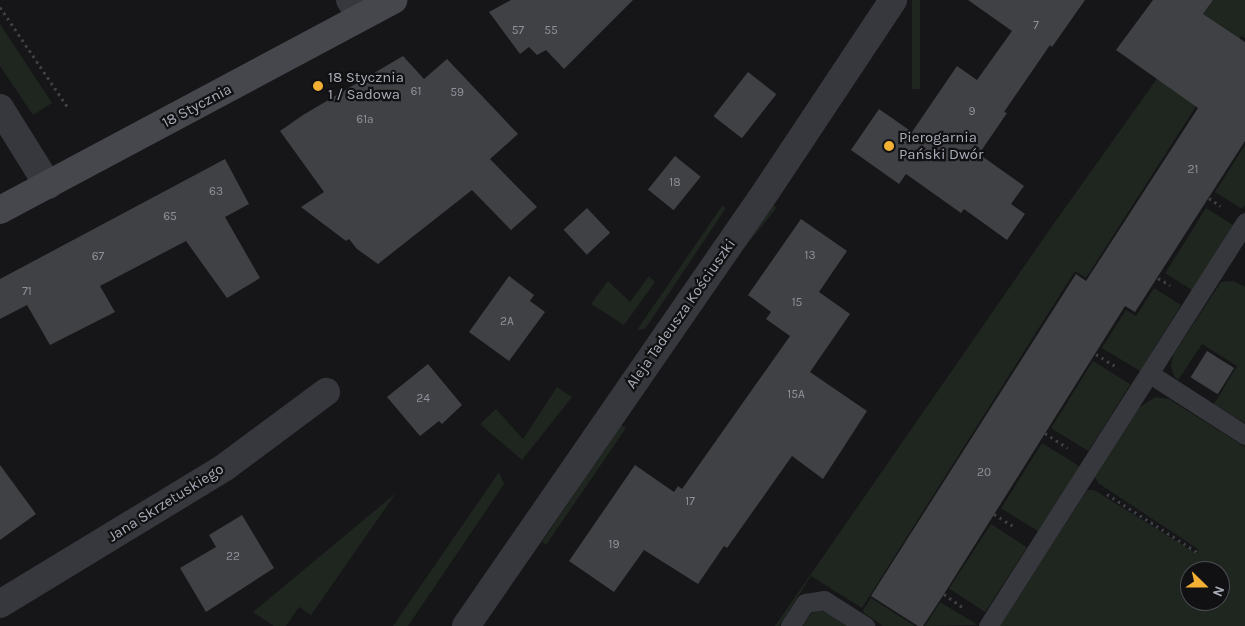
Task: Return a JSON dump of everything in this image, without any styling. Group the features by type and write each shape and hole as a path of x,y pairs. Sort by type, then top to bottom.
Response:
{"main road":[{"name":"18 Stycznia","path":"0,210 48,185 355,9 393,0"}],"street":[{"name":"Aleja Tadeusza Kościuszki","path":"466,626 767,190 893,0"},
{"path":"0,108 48,185"},
{"name":"Jana Skrzetuskiego","path":"0,604 225,467 326,392"}],"lane":[{"path":"988,626 1245,222"},
{"path":"1150,374 1245,435"},
{"path":"790,626 805,603 824,600 865,626"}],"path":[{"path":"0,7 66,106"},
{"path":"1082,478 1197,552"}],"shaded area":[{"path":"912,0 920,0 920,89 912,89"},
{"path":"1213,0 1245,0 1245,38 1241,36 1086,278 1075,271 862,608 811,576 779,626 775,626 1050,229"},
{"path":"0,24 52,103 33,115 0,66"},
{"path":"1245,145 1245,205 1242,209 1215,192"},
{"path":"772,204 777,208 723,275 718,271"},
{"path":"722,206 726,208 645,329 637,330"},
{"path":"1206,208 1233,225 1192,290 1165,273"},
{"path":"649,276 655,282 624,325 591,304 608,281 630,302"},
{"path":"1233,281 1245,287 1245,423 1214,404 1237,366 1202,344 1178,380 1174,376 1171,366 1173,355 1221,282"},
{"path":"1154,288 1181,305 1140,371 1102,348 1126,310 1136,316"},
{"path":"1093,361 1130,384 1088,451 1051,428"},
{"path":"557,387 572,397 522,460 480,424 496,409 523,439"},
{"path":"1155,397 1169,399 1245,447 1245,626 1000,626 1087,490 1094,490 1197,554 1198,549 1098,483 1095,477 1137,409"},
{"path":"621,425 626,428 546,545 542,542"},
{"path":"1042,443 1079,466 1039,532 1001,508"},
{"path":"499,472 504,484 408,626 393,626"},
{"path":"396,493 311,615 299,607 286,626 274,626 253,612"},
{"path":"991,524 1027,547 985,612 949,589"},
{"path":"871,598 915,626 883,626 864,613 863,610"},
{"path":"940,602 978,625 925,626"},
{"path":"820,610 847,626 801,626 812,613"}],"building":[{"path":"511,0 633,0 564,69 546,50 537,55 529,47 520,54 489,12"},
{"path":"968,0 1085,0 1052,47 1050,45 1004,112 1007,113 979,154 1024,186 1011,204 1025,214 1007,240 964,209 961,213 906,174 899,184 851,150 879,109 912,132 957,66 977,80 1012,31"},
{"path":"1153,0 1213,0 1203,14 1245,42 1245,141 1135,312 1125,306 944,594 923,626 918,626 871,596 1076,274 1086,281 1198,108 1116,50"},
{"path":"403,56 424,79 447,59 518,134 490,159 537,207 511,230 472,190 378,264 357,249 349,239 346,241 301,207 324,192 280,131 303,115"},
{"path":"748,72 776,94 742,138 714,116"},
{"path":"675,156 701,177 674,210 648,189"},
{"path":"225,159 249,204 225,217 260,278 227,298 186,241 100,286 115,312 50,345 27,305 0,319 0,279"},
{"path":"587,208 610,233 587,255 564,230"},
{"path":"801,219 847,251 819,292 850,314 810,372 867,411 823,479 792,456 727,548 724,546 698,584 644,550 614,592 569,561 635,465 674,492 678,486 682,489 790,336 766,319 771,312 748,295"},
{"path":"509,276 534,295 530,301 545,312 509,361 469,332"},
{"path":"1207,351 1234,368 1218,394 1191,377"},
{"path":"428,364 462,405 442,424 439,421 420,436 387,397"},
{"path":"0,465 36,514 0,540"},
{"path":"242,515 274,568 206,612 180,568 216,547 209,535"}],"place":[{"name":"18 Stycznia 1 / Sadowa","path":"318,86"},
{"name":"Pierogarnia Pański Dwór","path":"889,146"}]}
